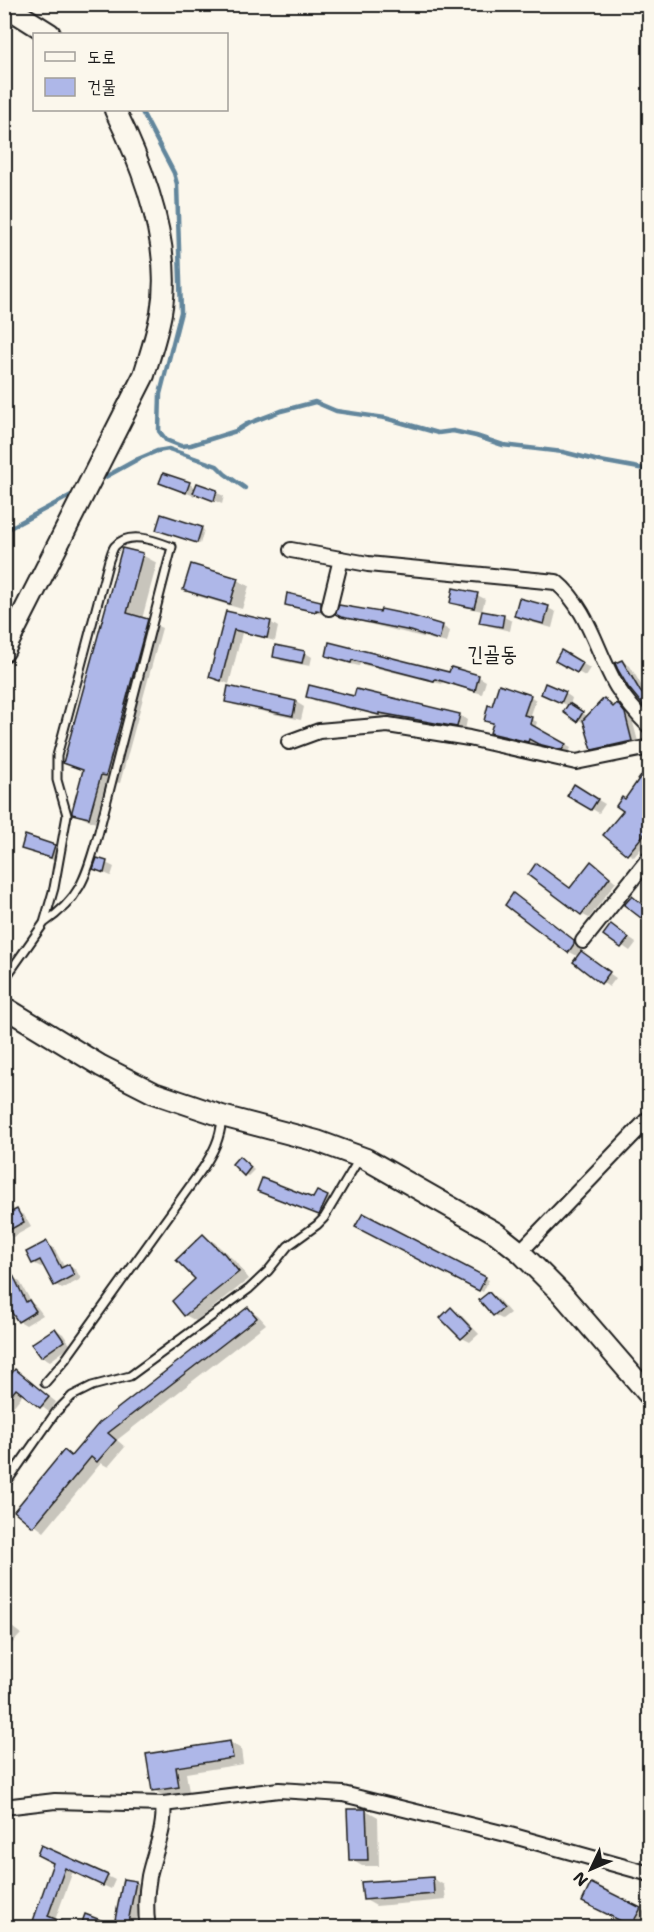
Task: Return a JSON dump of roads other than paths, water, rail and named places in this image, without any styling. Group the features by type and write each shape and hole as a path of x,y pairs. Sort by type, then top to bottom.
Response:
{"main road":[{"path":"4,5 48,33"},
{"path":"4,651 144,375 161,312 163,290 160,238 147,186 115,111"},
{"path":"4,1007 101,1066 154,1093 222,1116 317,1141 361,1157 496,1233 520,1252 562,1294 650,1396"}],"street":[{"path":"291,550 368,564 556,582 568,591 617,687 650,727"},
{"path":"329,608 341,559"},
{"path":"289,742 319,731 388,725 469,738 576,762 650,747"},
{"path":"583,940 650,857"},
{"path":"520,1252 650,1117"},
{"path":"4,1807 55,1801 163,1804 279,1790 343,1794 510,1835 650,1874"},
{"path":"147,1928 146,1900 150,1875 165,1819 163,1804"}],"lane":[{"path":"4,980 44,923 74,897 84,879 99,835 172,547 158,541 140,538 127,539 115,546 109,560 57,756 57,780 67,815 54,888 44,923"},
{"path":"45,1383 65,1360 216,1149 221,1135 222,1116"},
{"path":"4,1486 56,1412 72,1396 92,1386 130,1376 249,1289 268,1271 288,1246 324,1218 361,1157"}],"waterway":[{"path":"142,111 174,173 177,184 181,312 160,394 159,431 166,440 181,446 191,445 236,431 247,424 281,411 315,402 336,411 385,418 438,433 453,431 503,445 563,452 650,470"},
{"path":"98,481 138,459 169,449 217,466 245,488"},
{"path":"4,531 77,492"}],"district":[{"name":"긴골동","path":"492,654"}]}
